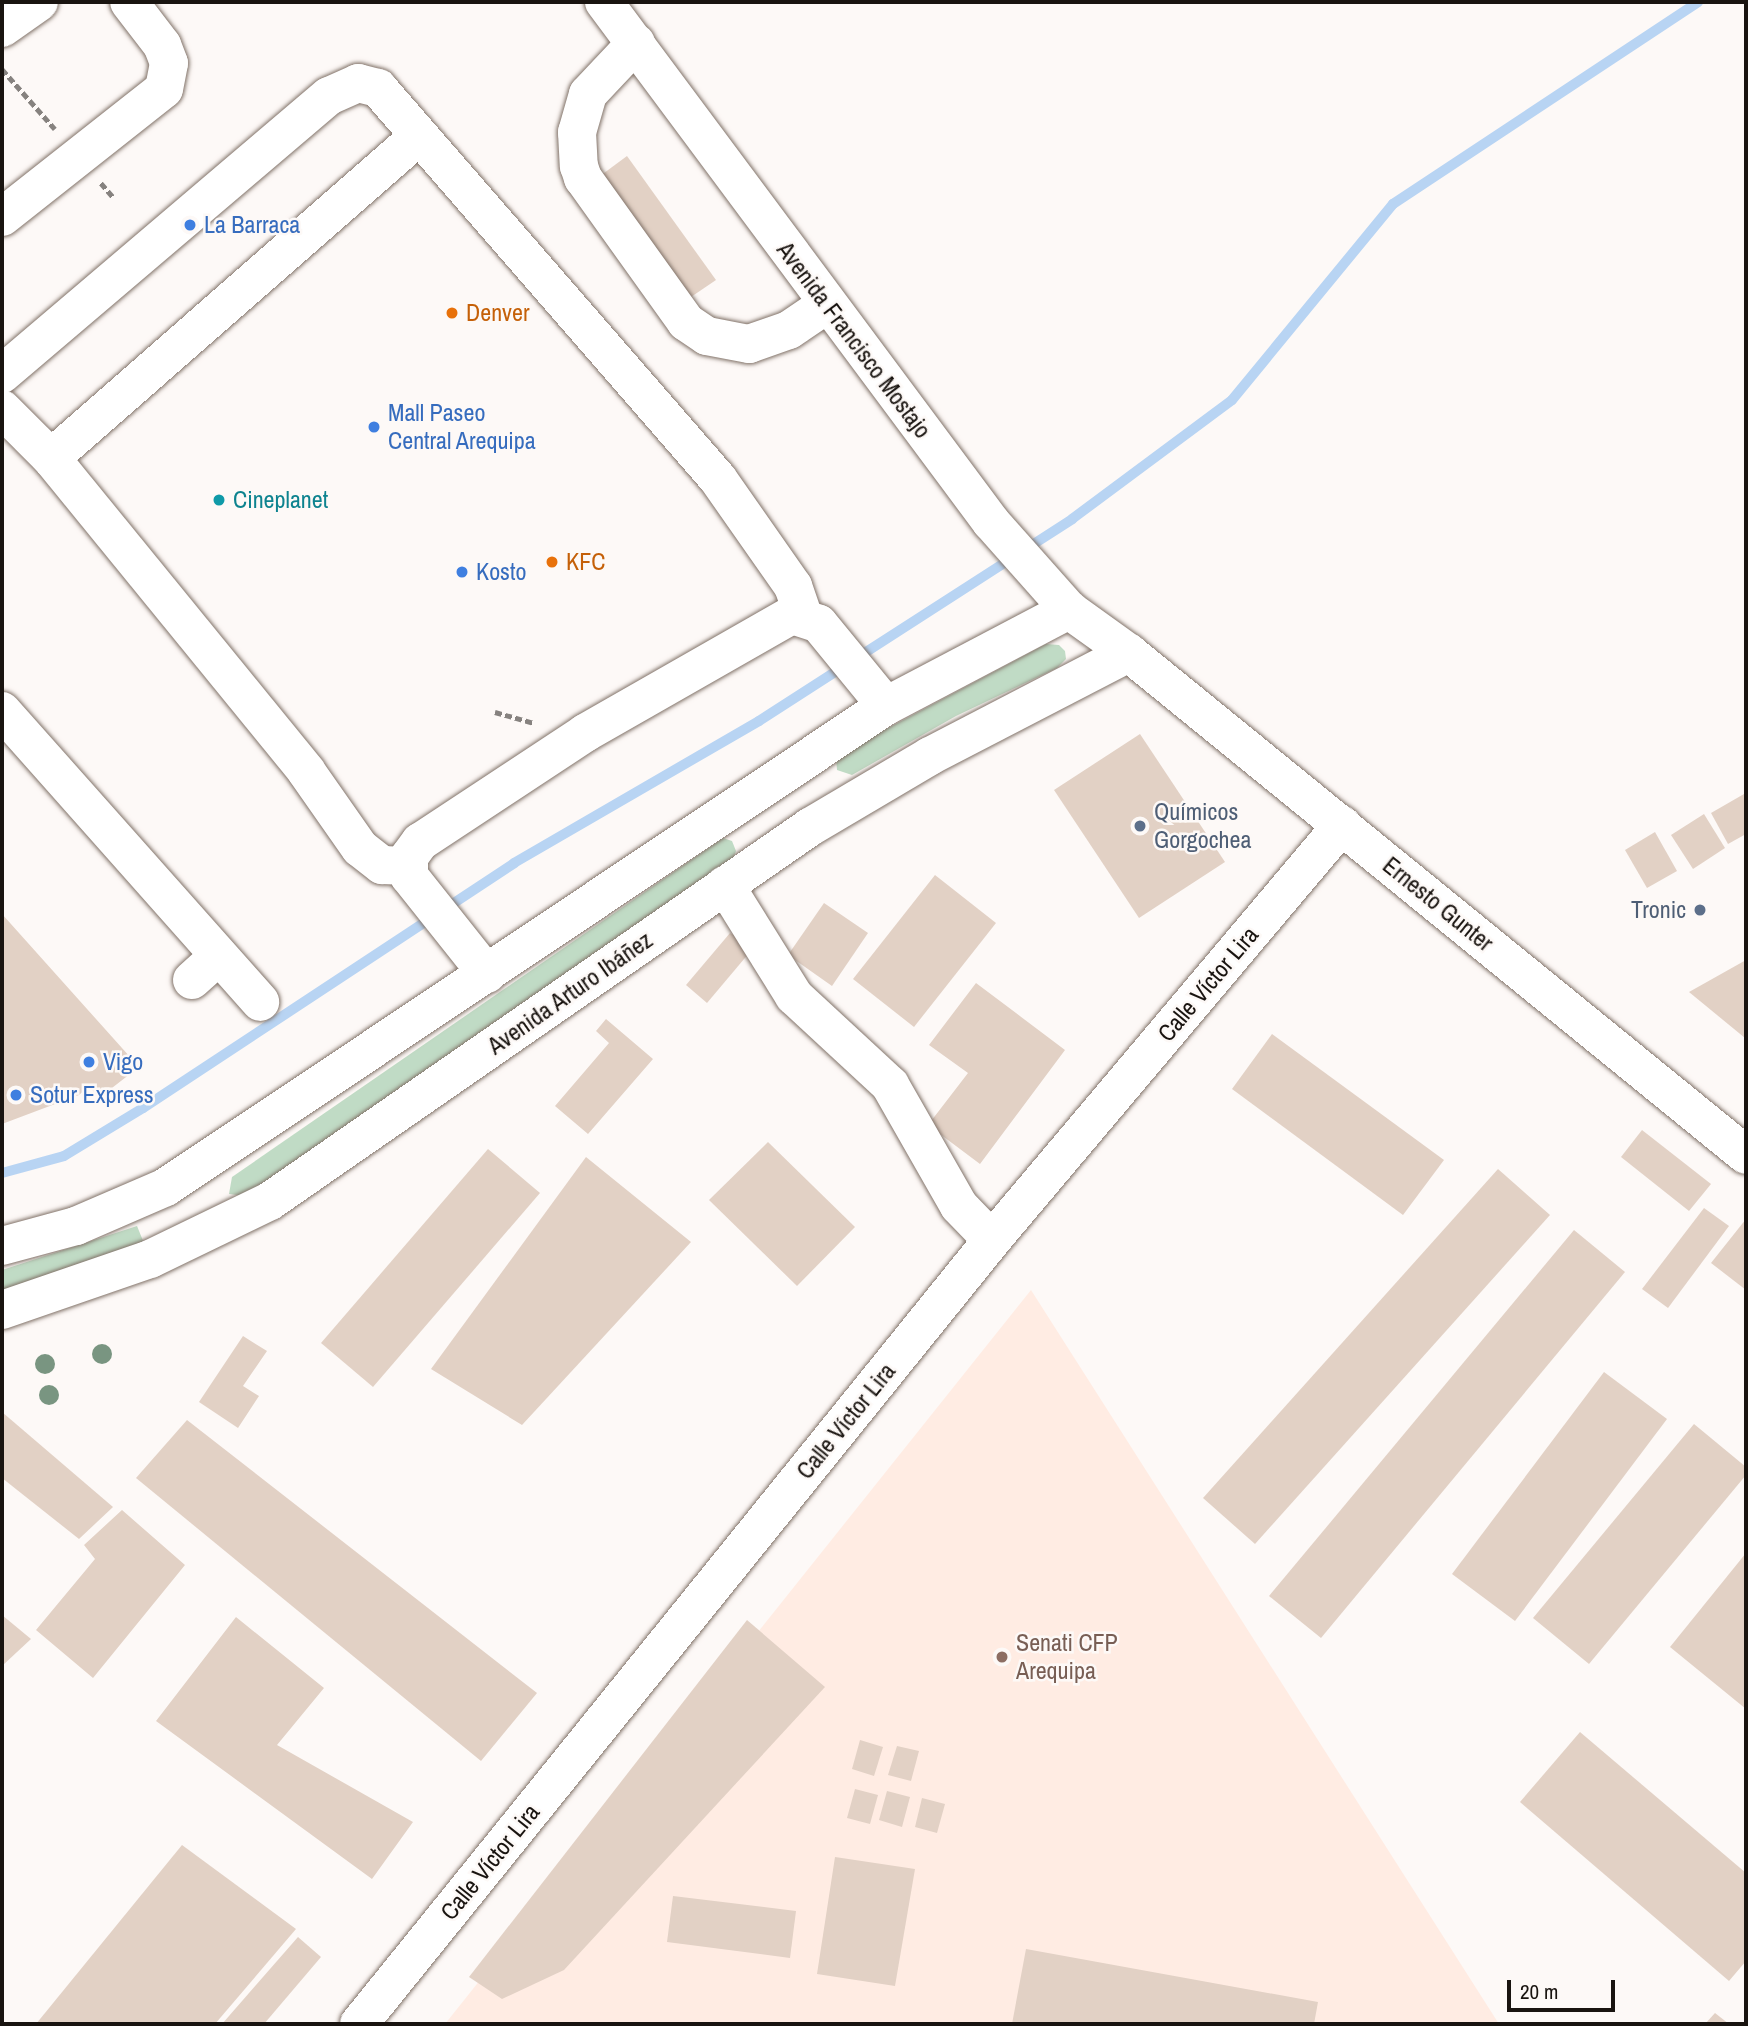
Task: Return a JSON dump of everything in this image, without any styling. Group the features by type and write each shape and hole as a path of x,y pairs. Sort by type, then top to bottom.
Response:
{"street":[{"path":"2,28 39,2"},
{"path":"2,217 164,89 169,63 166,54 129,2"},
{"name":"Avenida Francisco Mostajo","path":"604,2 826,305 991,522 1037,578 1069,610 1129,653"},
{"path":"636,43 588,94 577,132 579,166 583,178 678,311 707,337 749,344 789,330 826,305"},
{"path":"2,374 329,96 358,83 378,88 718,479 793,586 811,620 886,706"},
{"path":"51,458 419,136"},
{"path":"2,409 51,458 306,771 360,848 382,865 408,871 487,974"},
{"path":"2,1246 76,1226 166,1187 886,706 1069,610"},
{"path":"408,871 420,842 585,733 792,615 811,620"},
{"name":"Ernesto Gunter","path":"1129,653 1746,1155"},
{"name":"Avenida Arturo Ibáñez","path":"2,1310 104,1277 197,1238 270,1201 810,827 942,749 1129,653"},
{"path":"2,711 199,964 260,1002"},
{"path":"773,780 810,827"},
{"name":"Calle Víctor Lira","path":"359,2024 992,1240 1342,825"},
{"path":"725,885 794,996 890,1085 959,1206 992,1240"},
{"path":"166,1187 197,1238"}],"path":[{"path":"2,69 80,158"}],"shaded area":[{"name":"Senati CFP Arequipa","path":"1031,1290 1499,2024 445,2024"}],"green space":[{"path":"1046,644 1059,645 1065,651 1066,659 1057,668 956,716 852,775 837,770 836,758 843,752"},
{"path":"723,838 732,841 736,851 733,859 246,1196 229,1194 232,1177"},
{"path":"137,1226 146,1248 2,1296 2,1270"}],"building":[{"path":"627,156 716,280 688,299 600,176"},
{"name":"Químicos Gorgochea","path":"1140,734 1225,862 1139,918 1054,790"},
{"path":"1744,794 1746,834 1728,844 1711,813"},
{"path":"1704,814 1725,848 1693,869 1671,835"},
{"path":"1655,832 1677,871 1647,888 1625,850"},
{"path":"935,875 996,923 914,1027 853,979"},
{"path":"824,903 868,933 832,986 788,955"},
{"path":"2,914 139,1067 99,1098 89,1086 79,1095 2,1124"},
{"path":"730,933 755,946 707,1003 686,985"},
{"path":"1746,960 1746,1036 1745,1038 1689,992"},
{"path":"976,983 1065,1050 980,1164 928,1125 968,1073 929,1045"},
{"path":"606,1019 653,1059 588,1134 555,1106 609,1043 596,1031"},
{"path":"1272,1034 1444,1160 1403,1215 1232,1089"},
{"path":"1642,1130 1711,1184 1689,1211 1621,1157"},
{"path":"768,1142 855,1227 797,1286 709,1200"},
{"path":"488,1149 540,1193 373,1387 321,1343"},
{"path":"586,1157 691,1242 522,1425 431,1369"},
{"path":"1498,1169 1550,1215 1255,1544 1203,1498"},
{"path":"1704,1208 1729,1226 1668,1308 1642,1289"},
{"path":"1746,1219 1746,1290 1711,1263"},
{"path":"1574,1230 1625,1272 1321,1638 1269,1596"},
{"path":"243,1336 267,1351 243,1386 259,1396 238,1428 199,1402"},
{"path":"1604,1372 1667,1419 1515,1621 1452,1574"},
{"path":"2,1412 113,1507 79,1539 2,1478"},
{"path":"187,1420 537,1693 481,1761 136,1478"},
{"path":"1694,1424 1746,1467 1746,1475 1589,1664 1533,1618"},
{"path":"122,1510 185,1565 93,1678 36,1630 95,1559 84,1545"},
{"path":"1746,1553 1746,1709 1670,1647"},
{"path":"2,1615 31,1639 2,1666"},
{"path":"236,1617 324,1688 277,1745 413,1822 372,1879 156,1721"},
{"path":"747,1620 825,1687 564,1970 502,1999 469,1977"},
{"path":"1580,1732 1746,1873 1746,1961 1729,1981 1520,1802"},
{"path":"860,1740 883,1747 874,1776 852,1769"},
{"path":"897,1746 919,1751 911,1781 888,1775"},
{"path":"855,1789 878,1795 870,1824 847,1818"},
{"path":"887,1791 910,1797 902,1827 879,1820"},
{"path":"922,1798 945,1804 937,1833 915,1827"},
{"path":"182,1845 296,1929 215,2024 36,2024"},
{"path":"835,1857 915,1869 895,1986 817,1974"},
{"path":"673,1896 796,1911 790,1958 667,1942"},
{"path":"298,1937 321,1957 264,2024 222,2024"},
{"path":"1026,1949 1318,2002 1314,2024 1012,2024"},
{"path":"1715,2013 1729,2024 1705,2024"}],"waterway":[{"path":"2,1173 64,1156 143,1108 514,863 759,721 1072,519 1232,400 1393,204 1698,2"}],"place":[{"name":"La Barraca","path":"190,225"},
{"name":"Denver","path":"452,313"},
{"name":"Mall Paseo Central Arequipa","path":"374,427"},
{"name":"Cineplanet","path":"219,500"},
{"name":"KFC","path":"552,562"},
{"name":"Kosto","path":"462,572"},
{"name":"Químicos Gorgochea","path":"1140,826"},
{"name":"Tronic","path":"1700,910"},
{"name":"Vigo","path":"89,1062"},
{"name":"Sotur Express","path":"16,1095"},
{"name":"Senati CFP Arequipa","path":"1002,1657"}]}
